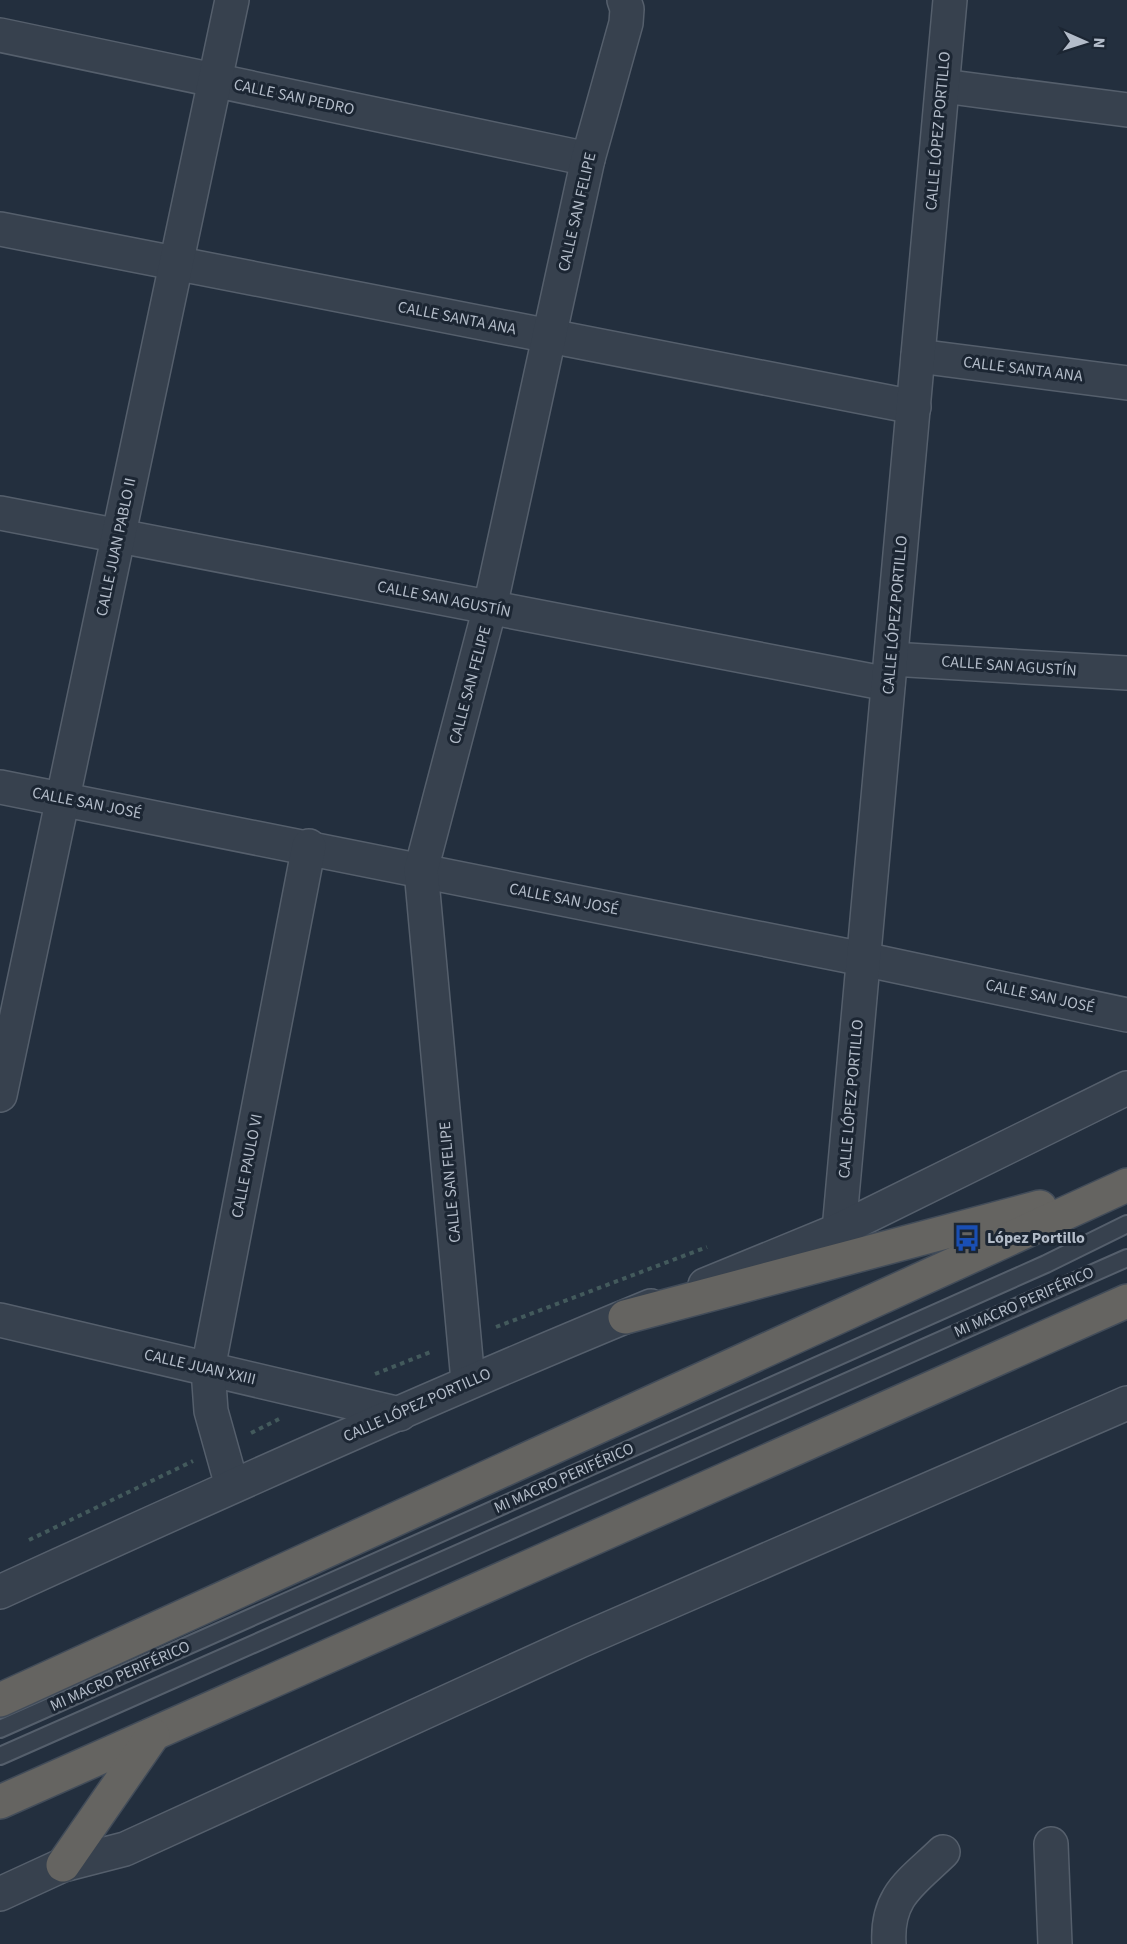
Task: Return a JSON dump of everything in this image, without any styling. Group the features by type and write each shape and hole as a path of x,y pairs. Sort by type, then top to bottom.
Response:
{"highway":[{"path":"1093,1200 1114,1174 1127,1165"},
{"path":"0,1700 1127,1185"},
{"path":"625,1317 1065,1200 1093,1200"},
{"path":"0,1802 1127,1301"},
{"path":"63,1865 153,1735"}],"street":[{"name":"CALLE JUAN PABLO II","path":"0,1095 232,0"},
{"name":"CALLE SAN FELIPE","path":"468,1381 421,870 490,608 588,159 626,23 627,9 624,0"},
{"name":"CALLE LÓPEZ PORTILLO","path":"839,1230 950,0"},
{"name":"CALLE SAN PEDRO","path":"0,35 588,159"},
{"path":"942,86 1127,110"},
{"name":"CALLE SANTA ANA","path":"0,229 914,407"},
{"name":"CALLE SANTA ANA","path":"918,356 1127,383"},
{"name":"CALLE SAN AGUSTÍN","path":"0,513 490,608 890,671 1127,673"},
{"name":"CALLE SAN JOSÉ","path":"0,787 309,846 1127,1015"},
{"name":"CALLE PAULO VI","path":"232,1486 211,1411 208,1369 309,846"},
{"name":"CALLE LÓPEZ PORTILLO","path":"0,1592 232,1486 400,1414 468,1381 839,1230 1127,1088"},
{"name":"CALLE JUAN XXIII","path":"0,1320 400,1414"},
{"path":"0,1894 63,1865 125,1850 580,1641 1127,1403"},
{"path":"1051,1844 1055,1944"},
{"path":"889,1944 887,1923 896,1897 942,1852"}],"lane":[{"name":"MI MACRO PERIFÉRICO","path":"0,1729 1046,1264 1127,1224"},
{"name":"MI MACRO PERIFÉRICO","path":"0,1756 1127,1258"}],"place":[{"name":"López Portillo","path":"967,1238"}]}
